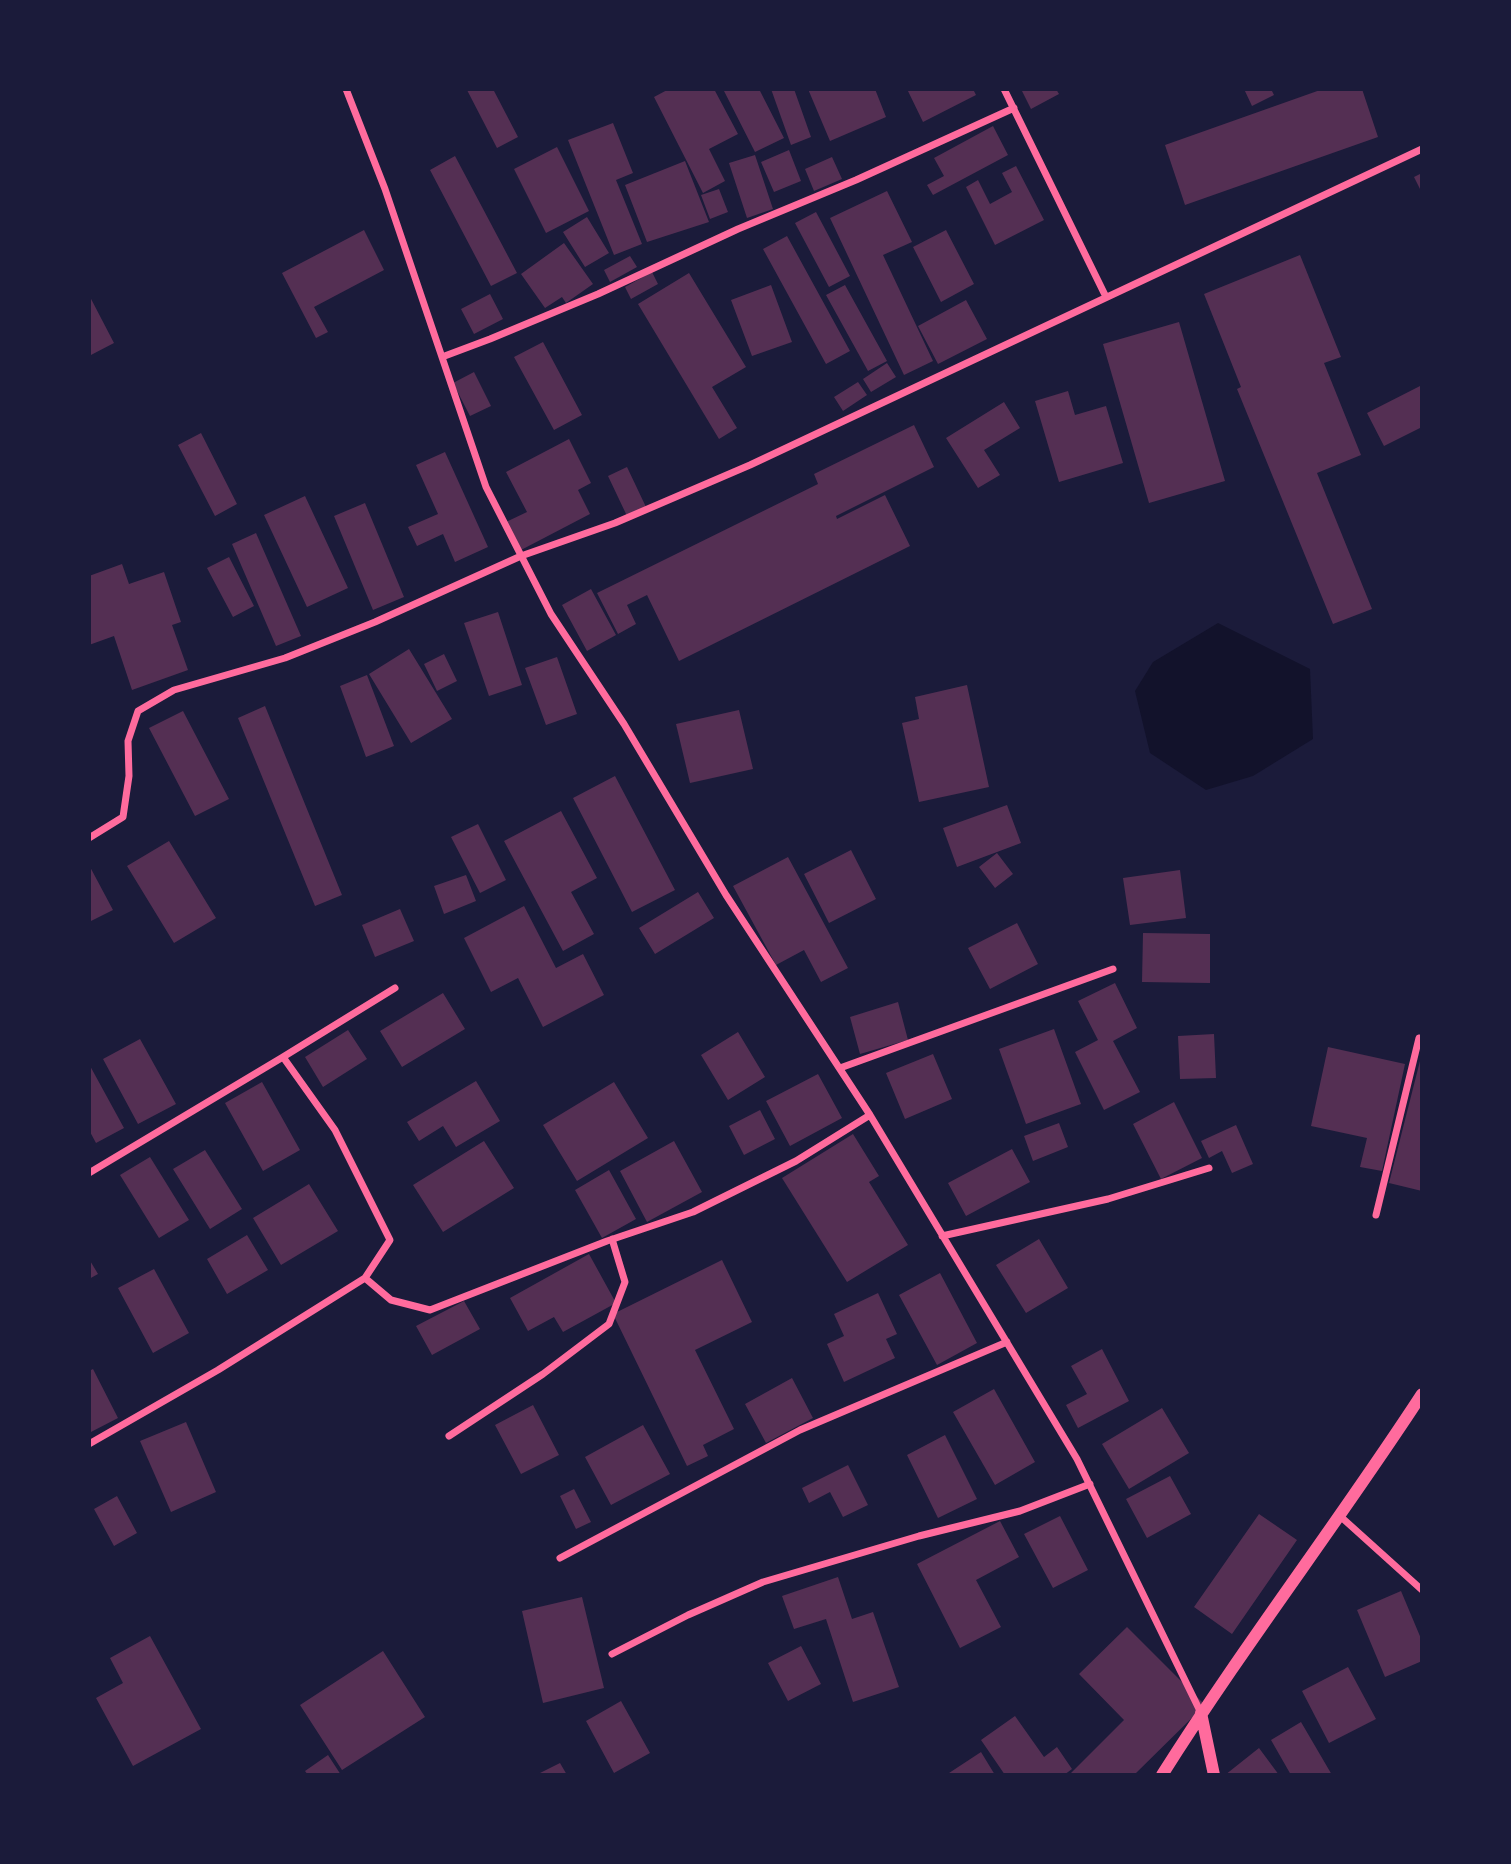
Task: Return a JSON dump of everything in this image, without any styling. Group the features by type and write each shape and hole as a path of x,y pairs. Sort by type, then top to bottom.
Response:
{"street":[{"path":"346,89 385,189 486,487 521,556 551,614 624,724 726,895 870,1115 1090,1485 1201,1713 1214,1775"},
{"path":"1004,89 1106,297"},
{"path":"442,356 598,294 738,229 856,180 1014,108"},
{"path":"89,838 123,817 129,776 128,741 138,710 174,690 311,648 521,556 615,523 750,465 1422,149"},
{"path":"840,1068 1113,969"},
{"path":"89,1174 395,988"},
{"path":"1377,1215 1419,1038 1422,1039"},
{"path":"89,1444 218,1370 365,1278 390,1240 335,1130 283,1057"},
{"path":"365,1278 391,1300 430,1310 612,1239 693,1212 796,1161 870,1115"},
{"path":"942,1236 1108,1199 1209,1168"},
{"path":"449,1436 543,1374 609,1324 625,1282 612,1239"},
{"path":"560,1558 800,1430 1007,1342"},
{"path":"1162,1775 1201,1713 1422,1394"},
{"path":"612,1654 688,1615 763,1582 919,1536 1020,1511 1090,1485"},
{"path":"1340,1516 1422,1590"}],"shaded area":[{"path":"1218,623 1310,669 1313,739 1253,776 1206,790 1150,753 1135,691 1153,662"}],"building":[{"path":"493,89 518,137 497,148 467,90"},
{"path":"669,89 714,89 738,134 709,149 725,181 703,193 654,97"},
{"path":"723,89 759,89 784,138 755,152"},
{"path":"771,89 794,89 811,137 791,145"},
{"path":"808,89 875,89 886,117 830,141"},
{"path":"907,89 973,89 976,95 923,122"},
{"path":"1021,89 1056,89 1059,94 1031,109"},
{"path":"1244,89 1271,89 1274,95 1252,106"},
{"path":"1323,89 1362,89 1378,137 1185,205 1165,145"},
{"path":"613,123 633,173 616,180 642,244 614,255 568,140"},
{"path":"993,126 1008,155 933,195 927,185 944,176 934,158"},
{"path":"557,147 589,211 546,233 514,169"},
{"path":"789,150 801,181 774,192 761,162"},
{"path":"755,155 773,209 747,218 729,163"},
{"path":"455,156 517,273 491,286 430,170"},
{"path":"832,157 842,179 814,191 805,169"},
{"path":"685,161 709,222 647,242 625,185"},
{"path":"1016,166 1044,220 995,245 966,187 978,180 990,204 1012,192 1002,173"},
{"path":"1422,173 1422,193 1414,177"},
{"path":"719,189 728,212 710,219 701,195"},
{"path":"887,191 912,242 883,255 933,361 904,375 830,218"},
{"path":"816,212 850,276 829,287 795,223"},
{"path":"587,217 609,253 585,267 563,232"},
{"path":"364,230 384,270 314,307 328,332 316,338 282,273"},
{"path":"946,230 974,284 941,302 913,247"},
{"path":"787,236 850,351 826,364 763,249"},
{"path":"564,243 593,284 566,303 562,297 545,308 521,274"},
{"path":"1300,255 1341,357 1324,363 1361,455 1317,473 1372,609 1333,624 1237,389 1241,387 1204,294"},
{"path":"630,256 637,267 610,282 604,270"},
{"path":"652,272 658,284 631,299 625,287"},
{"path":"689,273 746,367 712,387 737,428 719,439 638,304"},
{"path":"771,285 792,342 752,356 731,300"},
{"path":"845,285 887,361 868,371 826,295"},
{"path":"490,294 503,319 474,334 461,309"},
{"path":"89,295 114,343 89,356"},
{"path":"966,300 987,339 938,364 918,326"},
{"path":"1179,322 1225,481 1149,503 1103,344"},
{"path":"543,342 582,415 554,430 514,357"},
{"path":"887,363 896,377 871,392 863,379"},
{"path":"474,372 491,406 470,416 453,383"},
{"path":"858,382 867,395 843,411 834,397"},
{"path":"1422,385 1422,427 1384,446 1367,413"},
{"path":"1068,391 1075,415 1106,406 1123,463 1059,482 1035,401"},
{"path":"1004,402 1020,428 984,450 1000,475 978,488 946,438"},
{"path":"914,425 934,467 836,516 837,519 885,495 910,546 679,661 647,595 627,605 636,624 618,634 597,593 818,484 814,474"},
{"path":"201,433 237,504 215,516 178,445"},
{"path":"569,439 591,483 578,490 590,514 521,550 506,522 527,512 506,472"},
{"path":"445,452 488,547 455,562 443,534 417,546 408,527 438,514 416,465"},
{"path":"627,467 646,507 627,516 608,476"},
{"path":"305,496 348,588 307,607 264,515"},
{"path":"365,503 404,597 373,610 334,516"},
{"path":"256,533 301,636 276,646 232,544"},
{"path":"229,557 254,606 233,617 207,568"},
{"path":"122,564 129,584 164,572 181,622 172,625 188,670 132,690 114,636 89,645 89,576"},
{"path":"591,589 616,635 587,651 562,605"},
{"path":"498,612 522,685 489,696 464,623"},
{"path":"409,649 452,719 411,743 369,674"},
{"path":"444,654 457,681 437,691 424,664"},
{"path":"557,657 577,714 546,725 525,668"},
{"path":"367,675 394,746 366,757 340,686"},
{"path":"967,685 989,787 919,802 902,723 919,719 915,697"},
{"path":"265,706 342,895 315,906 238,718"},
{"path":"739,710 753,769 690,783 676,724"},
{"path":"183,711 229,799 195,816 149,728"},
{"path":"615,776 675,890 632,912 573,798"},
{"path":"1007,805 1021,843 957,867 943,828"},
{"path":"561,811 597,878 571,892 594,934 563,951 504,841"},
{"path":"478,824 506,880 480,893 451,837"},
{"path":"169,841 216,918 174,943 127,866"},
{"path":"851,850 876,899 829,923 804,874"},
{"path":"997,853 1013,874 995,888 979,867"},
{"path":"788,857 848,968 821,982 804,950 776,965 733,886"},
{"path":"89,865 113,910 89,922"},
{"path":"1180,870 1186,918 1130,925 1123,878"},
{"path":"466,875 476,901 444,914 434,886"},
{"path":"698,892 714,918 655,954 639,928"},
{"path":"524,906 556,968 583,954 604,995 543,1027 518,978 491,992 464,938"},
{"path":"400,909 414,941 375,957 362,925"},
{"path":"1017,923 1038,964 990,989 968,948"},
{"path":"1143,933 1210,934 1210,983 1142,982"},
{"path":"1115,983 1137,1028 1113,1041 1140,1092 1104,1110 1075,1052 1098,1040 1078,1001"},
{"path":"443,993 465,1029 402,1067 380,1031"},
{"path":"898,1002 908,1040 860,1054 850,1017"},
{"path":"1054,1029 1081,1104 1026,1124 999,1049"},
{"path":"348,1030 367,1059 323,1087 305,1057"},
{"path":"738,1032 765,1077 728,1100 701,1055"},
{"path":"1214,1034 1216,1078 1180,1079 1178,1036"},
{"path":"140,1039 176,1104 138,1124 103,1059"},
{"path":"1328,1047 1405,1064 1382,1171 1360,1167 1367,1138 1311,1126"},
{"path":"933,1054 952,1099 905,1119 886,1073"},
{"path":"1422,1057 1422,1191 1389,1183"},
{"path":"89,1064 124,1128 96,1143 89,1130"},
{"path":"818,1074 842,1118 790,1146 766,1101"},
{"path":"476,1081 500,1121 456,1147 443,1126 419,1141 407,1122"},
{"path":"262,1082 300,1150 263,1171 225,1103"},
{"path":"614,1082 648,1138 577,1181 543,1125"},
{"path":"1174,1102 1202,1158 1161,1179 1133,1124"},
{"path":"760,1110 775,1139 744,1155 729,1126"},
{"path":"1059,1123 1068,1147 1033,1161 1024,1136"},
{"path":"1236,1125 1253,1164 1232,1173 1222,1151 1209,1158 1201,1141"},
{"path":"853,1134 879,1176 869,1182 908,1245 847,1282 782,1178"},
{"path":"484,1141 514,1188 443,1232 413,1185"},
{"path":"674,1141 702,1192 647,1222 620,1171"},
{"path":"1012,1149 1030,1182 966,1216 948,1183"},
{"path":"205,1150 242,1209 210,1229 173,1169"},
{"path":"150,1157 189,1220 159,1238 120,1175"},
{"path":"609,1170 636,1219 602,1238 575,1190"},
{"path":"309,1184 338,1231 281,1265 253,1218"},
{"path":"247,1235 268,1270 227,1294 207,1259"},
{"path":"1039,1239 1068,1288 1026,1313 996,1265"},
{"path":"589,1254 616,1303 563,1332 554,1317 528,1331 510,1298"},
{"path":"89,1259 98,1274 89,1279"},
{"path":"722,1260 752,1322 695,1350 734,1429 703,1445 708,1456 687,1466 613,1314"},
{"path":"154,1269 189,1333 153,1353 118,1288"},
{"path":"940,1273 977,1343 937,1365 899,1295"},
{"path":"878,1293 897,1334 886,1339 895,1358 844,1382 827,1344 844,1336 834,1314"},
{"path":"464,1301 480,1329 432,1355 416,1326"},
{"path":"1102,1349 1129,1401 1078,1428 1066,1405 1087,1394 1071,1366"},
{"path":"93,1369 118,1418 89,1433 89,1371"},
{"path":"792,1378 813,1418 766,1443 745,1404"},
{"path":"994,1389 1035,1462 995,1485 953,1412"},
{"path":"533,1405 559,1455 521,1474 495,1425"},
{"path":"1162,1408 1189,1453 1129,1489 1102,1444"},
{"path":"186,1422 216,1492 171,1512 140,1441"},
{"path":"643,1425 670,1474 611,1505 585,1457"},
{"path":"945,1435 977,1499 938,1518 907,1455"},
{"path":"848,1465 868,1505 843,1517 830,1492 809,1503 802,1488"},
{"path":"1170,1476 1191,1514 1147,1538 1126,1499"},
{"path":"574,1489 591,1522 576,1529 560,1496"},
{"path":"117,1496 137,1533 114,1546 94,1509"},
{"path":"1259,1514 1297,1540 1232,1634 1194,1607"},
{"path":"1060,1516 1088,1570 1053,1588 1024,1534"},
{"path":"1000,1521 1019,1557 976,1580 1001,1627 960,1648 917,1564"},
{"path":"838,1577 852,1619 873,1612 899,1687 853,1702 826,1619 794,1629 782,1596"},
{"path":"1401,1591 1422,1641 1422,1661 1385,1677 1357,1610"},
{"path":"582,1597 604,1688 543,1703 522,1611"},
{"path":"1127,1627 1205,1705 1134,1775 1069,1775 1124,1720 1079,1674"},
{"path":"150,1636 201,1729 133,1766 96,1698 123,1683 110,1658"},
{"path":"801,1646 821,1684 788,1701 768,1663"},
{"path":"383,1651 425,1717 342,1770 300,1705"},
{"path":"1348,1667 1376,1719 1329,1743 1302,1691"},
{"path":"621,1701 650,1753 614,1773 586,1721"},
{"path":"1015,1716 1044,1757 1057,1747 1072,1769 1064,1775 1005,1775 981,1740"},
{"path":"1301,1722 1332,1775 1291,1775 1271,1740"},
{"path":"1259,1748 1279,1775 1225,1775"},
{"path":"981,1752 995,1775 946,1775"},
{"path":"328,1755 341,1775 308,1775 305,1771"},
{"path":"560,1763 567,1775 536,1775"}]}
